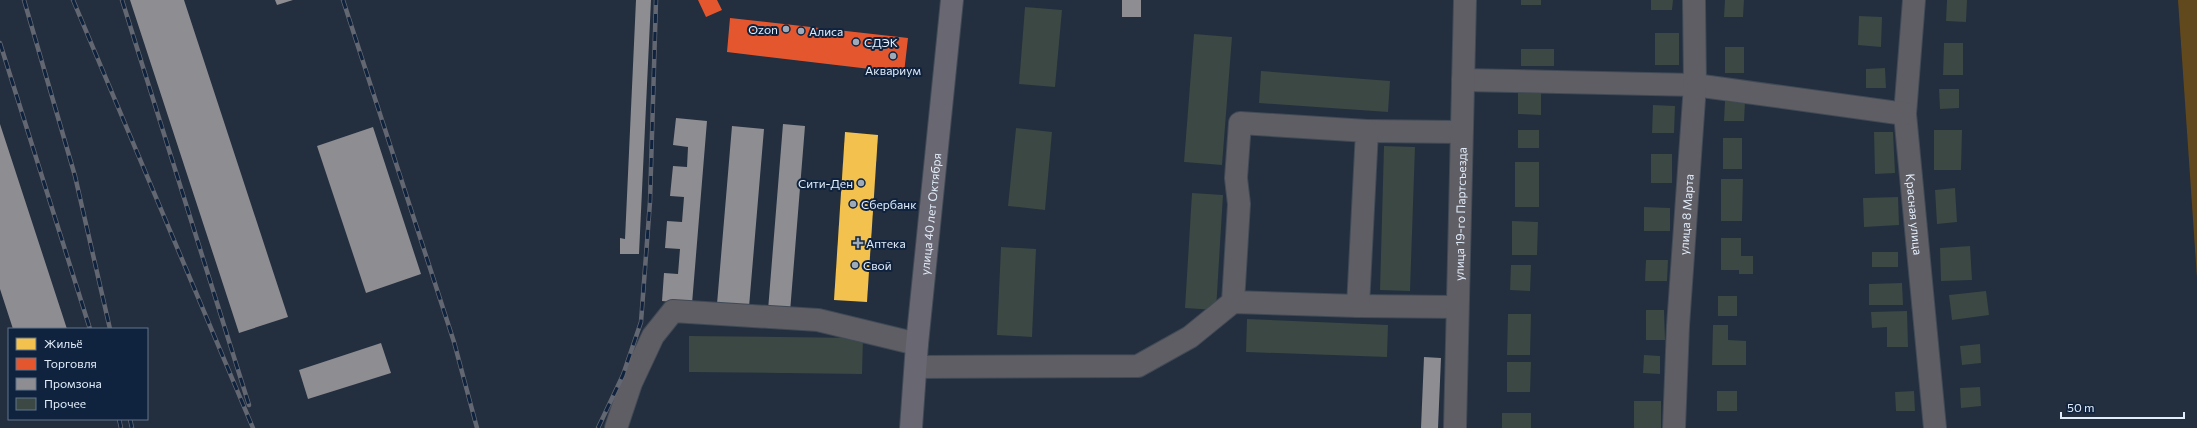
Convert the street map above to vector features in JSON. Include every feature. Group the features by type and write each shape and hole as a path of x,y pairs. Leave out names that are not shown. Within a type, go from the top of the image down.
{"main road":[{"name":"улица 40 лет Октября","path":"911,428 917,344 952,0"}],"street":[{"name":"улица 19-го Партсъезда","path":"1455,428 1460,132 1465,0"},
{"name":"улица 8 Марта","path":"1674,428 1678,326 1695,84 1694,0"},
{"name":"Красная улица","path":"1914,0 1906,114 1935,428"},
{"path":"1463,80 1695,84 1906,114"},
{"path":"1233,302 1239,204 1236,178 1240,123 1367,131 1460,132"},
{"path":"1358,306 1367,131"},
{"path":"916,367 1138,366 1190,337 1233,302 1358,306 1457,307"},
{"path":"616,428 631,383 653,336 673,311 818,320 917,344"}],"shaded area":[{"path":"2178,0 2197,0 2197,278"}],"building: Жильё":[{"path":"845,132 878,135 867,302 834,300"}],"building: Торговля":[{"path":"698,0 717,0 722,10 706,17"},
{"path":"730,18 908,38 904,73 727,52"}],"building: Промзона":[{"path":"130,0 184,0 288,317 239,333"},
{"path":"275,0 293,0 277,5"},
{"path":"636,0 651,0 639,254 620,254 620,238 625,239"},
{"path":"1122,0 1141,0 1141,17 1122,17"},
{"path":"676,118 707,121 692,304 662,301 664,273 678,274 680,249 665,248 667,221 682,222 684,197 670,196 673,166 687,167 688,147 673,145"},
{"path":"0,124 67,328 13,328 0,289"},
{"path":"783,124 805,126 790,312 768,310"},
{"path":"732,126 764,129 749,307 717,304"},
{"path":"373,127 421,274 366,293 317,146"},
{"path":"381,343 391,373 308,399 299,370"},
{"path":"1424,357 1441,358 1438,428 1421,428"}],"building: Прочее":[{"path":"1521,0 1541,0 1541,5 1521,5"},
{"path":"1651,0 1673,0 1672,10 1651,10"},
{"path":"1725,0 1744,0 1743,17 1724,17"},
{"path":"1947,0 1967,0 1966,22 1946,21"},
{"path":"1025,7 1062,10 1055,87 1019,84"},
{"path":"1859,16 1882,17 1881,47 1858,45"},
{"path":"1655,33 1679,33 1679,65 1655,65"},
{"path":"1194,34 1232,37 1222,165 1184,162"},
{"path":"1944,43 1963,43 1963,75 1943,75"},
{"path":"1725,47 1744,47 1744,73 1725,73"},
{"path":"1521,49 1554,49 1554,66 1521,66"},
{"path":"1885,68 1886,88 1866,88 1866,69"},
{"path":"1261,71 1390,81 1388,112 1259,103"},
{"path":"1939,89 1959,89 1959,108 1940,109"},
{"path":"1518,91 1541,91 1541,115 1518,114"},
{"path":"1725,101 1745,102 1744,121 1724,121"},
{"path":"1653,105 1675,106 1674,133 1652,133"},
{"path":"1016,128 1052,132 1045,210 1008,206"},
{"path":"1518,130 1539,130 1539,148 1518,148"},
{"path":"1934,130 1962,130 1961,170 1934,170"},
{"path":"1874,132 1893,132 1895,173 1875,174"},
{"path":"1723,138 1742,138 1742,169 1723,169"},
{"path":"1384,146 1415,147 1410,291 1380,290"},
{"path":"1651,154 1672,154 1672,183 1651,183"},
{"path":"1515,162 1539,162 1539,207 1515,207"},
{"path":"1721,179 1743,179 1742,221 1721,221"},
{"path":"1955,188 1957,222 1937,224 1935,190"},
{"path":"1192,193 1223,195 1216,310 1185,308"},
{"path":"1898,197 1899,225 1864,227 1863,198"},
{"path":"1644,207 1670,208 1670,231 1644,231"},
{"path":"1512,221 1538,222 1537,255 1512,255"},
{"path":"1721,238 1741,238 1741,256 1753,256 1753,274 1739,274 1739,270 1721,270"},
{"path":"1970,246 1972,280 1941,281 1940,248"},
{"path":"1001,247 1036,249 1032,337 997,335"},
{"path":"1872,252 1898,252 1898,267 1872,267"},
{"path":"1646,260 1668,260 1667,281 1645,281"},
{"path":"1511,265 1531,265 1530,291 1510,290"},
{"path":"1902,283 1903,305 1869,305 1869,284"},
{"path":"1986,291 1989,315 1952,320 1949,295"},
{"path":"1718,296 1737,296 1737,316 1718,316"},
{"path":"1646,310 1664,310 1665,340 1646,340"},
{"path":"1907,311 1908,347 1887,347 1887,327 1872,328 1871,312"},
{"path":"1508,314 1531,314 1530,355 1507,355"},
{"path":"1247,319 1388,325 1387,357 1246,352"},
{"path":"1713,325 1728,325 1728,340 1746,341 1746,365 1712,365"},
{"path":"689,336 863,338 862,374 689,372"},
{"path":"1980,344 1981,363 1962,365 1960,346"},
{"path":"1644,355 1660,356 1660,374 1643,373"},
{"path":"1507,362 1531,362 1530,392 1507,392"},
{"path":"1980,387 1981,406 1961,408 1960,388"},
{"path":"1717,391 1737,391 1737,411 1717,411"},
{"path":"1914,391 1915,411 1896,411 1895,392"},
{"path":"1634,401 1661,401 1661,428 1634,428"},
{"path":"1502,413 1531,413 1531,428 1502,428"}],"railway":[{"path":"24,0 75,176 110,328"},
{"path":"73,0 253,428"},
{"path":"122,0 249,405"},
{"path":"343,0 454,342 477,428"},
{"path":"598,428 623,375 641,322 650,202 656,0"},
{"path":"0,43 90,328"},
{"path":"119,420 121,428"},
{"path":"130,420 132,428"}],"place":[{"name":"Ozon","path":"786,29"},
{"name":"Алиса","path":"801,31"},
{"name":"СДЭК","path":"856,42"},
{"name":"Аквариум","path":"893,56"},
{"name":"Сити-Ден","path":"861,183"},
{"name":"Сбербанк","path":"853,204"},
{"name":"Аптека","path":"858,243"},
{"name":"Свой","path":"855,265"}]}
